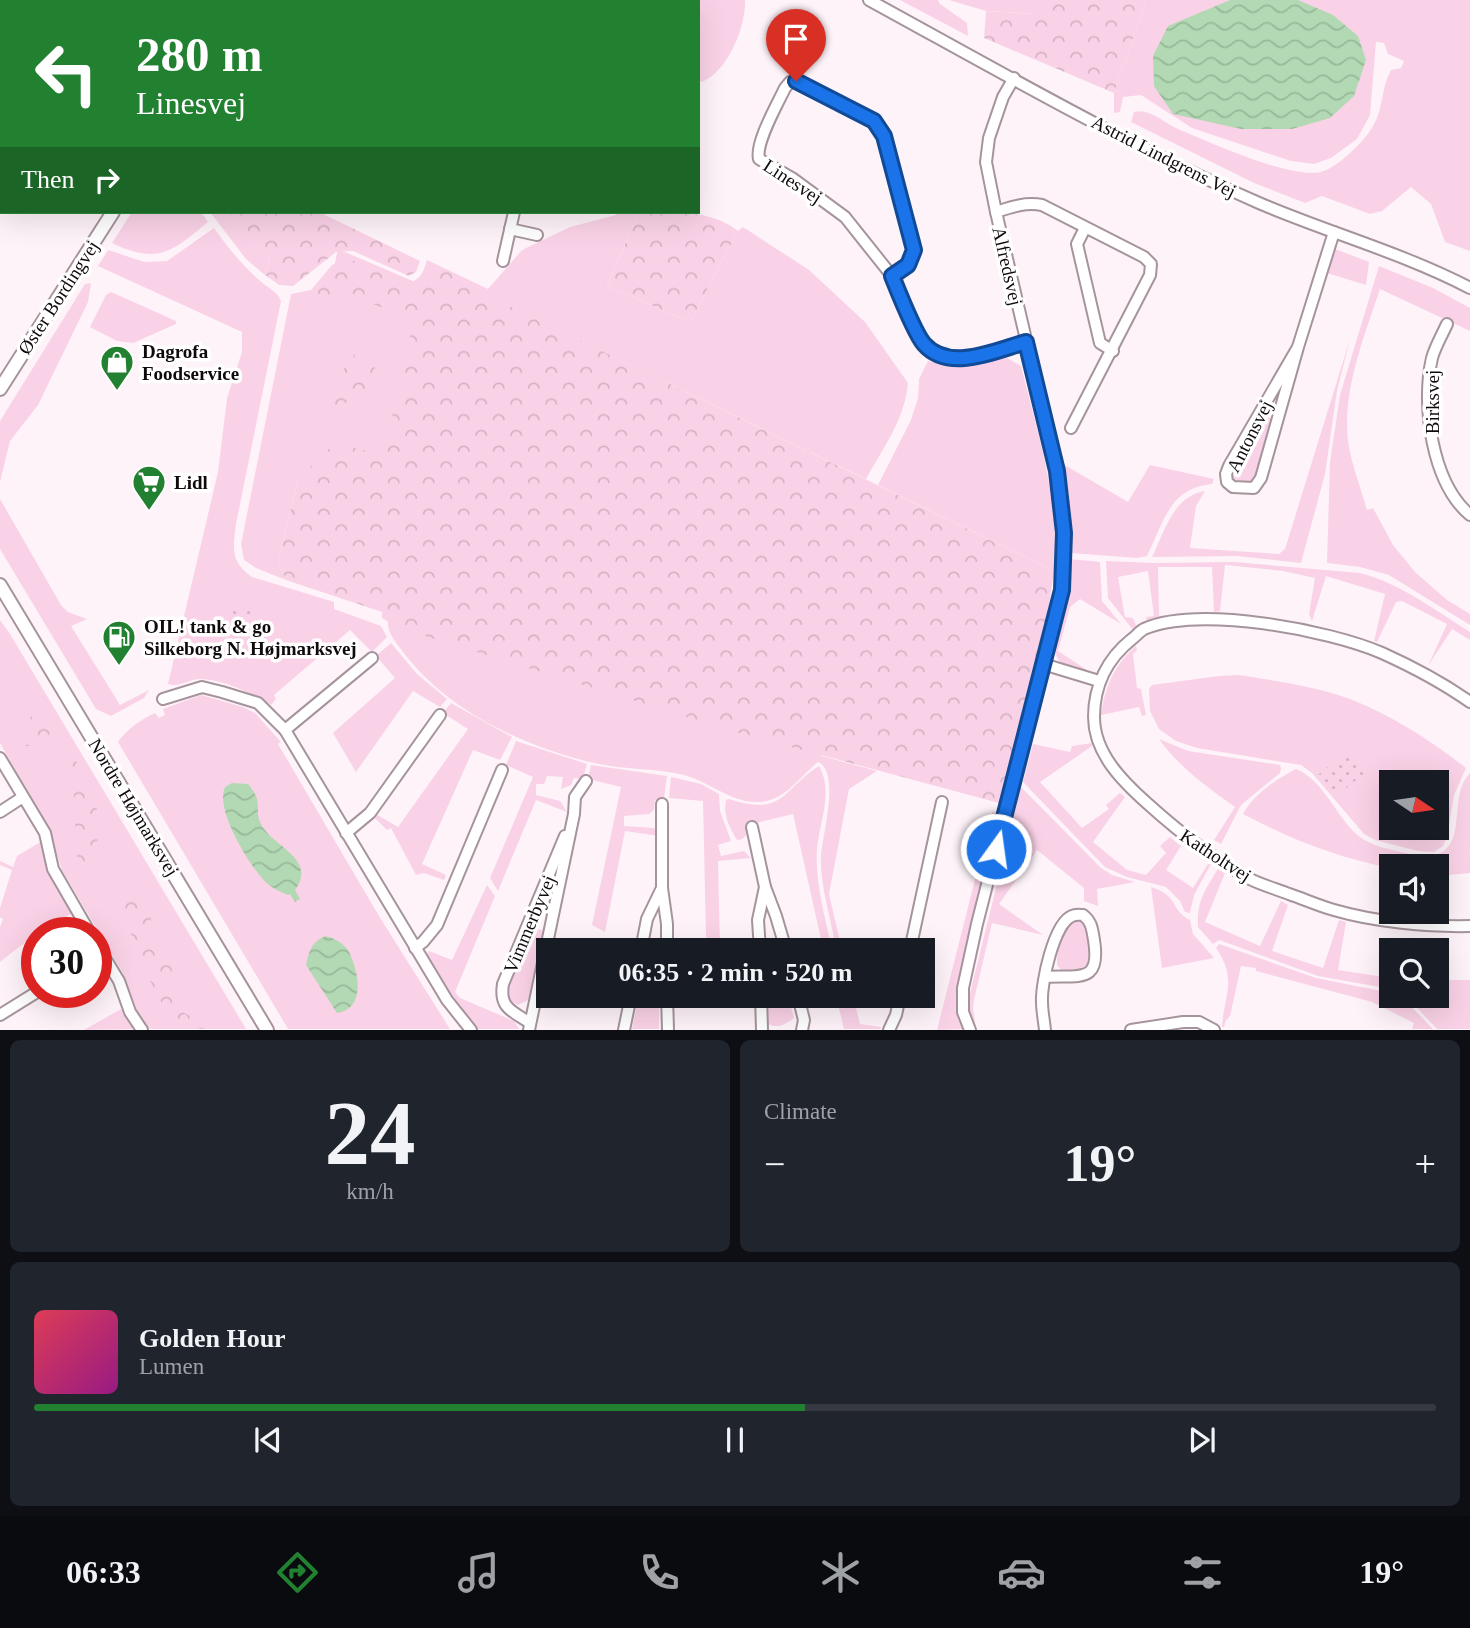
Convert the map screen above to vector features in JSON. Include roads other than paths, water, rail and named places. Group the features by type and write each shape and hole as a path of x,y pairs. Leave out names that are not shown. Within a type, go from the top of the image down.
{"street":[{"name":"Astrid Lindgrens Vej","path":"869,0 1205,177 1260,203 1437,271 1470,288"},
{"name":"Alfredsvej","path":"970,1030 963,1012 963,988 1062,590 1064,533 1057,471 986,162 989,138 1003,97 1014,78"},
{"name":"Linesvej","path":"892,276 908,265 914,250 880,128 874,121 796,81 790,82 762,140 757,155 759,159 792,178 845,216 892,276 922,343 938,354 961,359 1026,342"},
{"path":"996,212 1018,205 1042,205 1144,257 1151,264 1150,275 1113,351 1071,428"},
{"name":"Øster Bordingvej","path":"1,386 112,214"},
{"path":"503,261 514,214"},
{"path":"1085,228 1077,243 1100,343 1113,351"},
{"path":"510,229 537,236"},
{"name":"Antonsvej","path":"1298,347 1229,466 1227,482 1233,487 1247,489 1258,485 1334,232"},
{"name":"Birksvej","path":"1447,324 1432,358 1428,405 1431,438 1445,480 1470,515"},
{"name":"Nordre Højmarksvej","path":"0,585 267,1030"},
{"name":"Katholtvej","path":"1470,702 1447,686 1381,653 1334,637 1284,625 1225,620 1176,621 1143,629 1117,654 1099,681 1094,717 1108,762 1123,782 1192,842 1252,880 1335,910 1429,926 1470,926"},
{"path":"285,730 372,658"},
{"path":"1043,664 1099,681"},
{"path":"163,699 202,687 222,692 258,703 285,730 447,1000 471,1030"},
{"path":"346,833 370,813 440,715"},
{"path":"0,758 45,833 53,869 81,917"},
{"path":"415,948 437,925 502,770"},
{"name":"Vimmerbyvej","path":"574,814 503,984 501,998 504,1004 529,1026 574,814 575,797 586,780"},
{"path":"0,811 23,797"},
{"path":"913,938 942,802"},
{"path":"662,803 662,888 667,938"},
{"path":"752,827 765,887 782,938"},
{"path":"759,938 758,920 765,887"},
{"path":"643,938 647,919 662,888"},
{"path":"1045,977 1084,975 1094,969 1097,960 1091,922 1083,915 1072,916 1061,926 1052,949 1045,977 1041,1000 1045,1030"},
{"path":"112,970 119,981 130,1012 142,1030"},
{"path":"0,1015 21,1002"},
{"path":"624,1030 629,1008"},
{"path":"667,1008 668,1030"},
{"path":"761,1008 762,1030"},
{"path":"801,1008 804,1020 802,1030"},
{"path":"889,1030 897,1008"},
{"path":"1130,1030 1183,1022 1199,1022 1214,1030"}],"water":[{"path":"1230,0 1298,0 1333,15 1358,36 1366,60 1354,96 1330,118 1292,129 1241,129 1173,114 1154,86 1153,56 1168,26"},
{"path":"232,783 248,784 256,796 261,824 297,861 301,869 301,879 295,890 300,899 295,902 290,894 277,890 264,880 240,846 224,808 225,787"},
{"path":"326,936 347,949 353,960 357,979 358,988 353,1005 337,1013 306,965 312,947"}],"place":[{"name":"Dagrofa Foodservice","path":"117,392"},
{"name":"Lidl","path":"149,512"},
{"name":"OIL! tank & go Silkeborg N. Højmarksvej","path":"119,667"}]}
